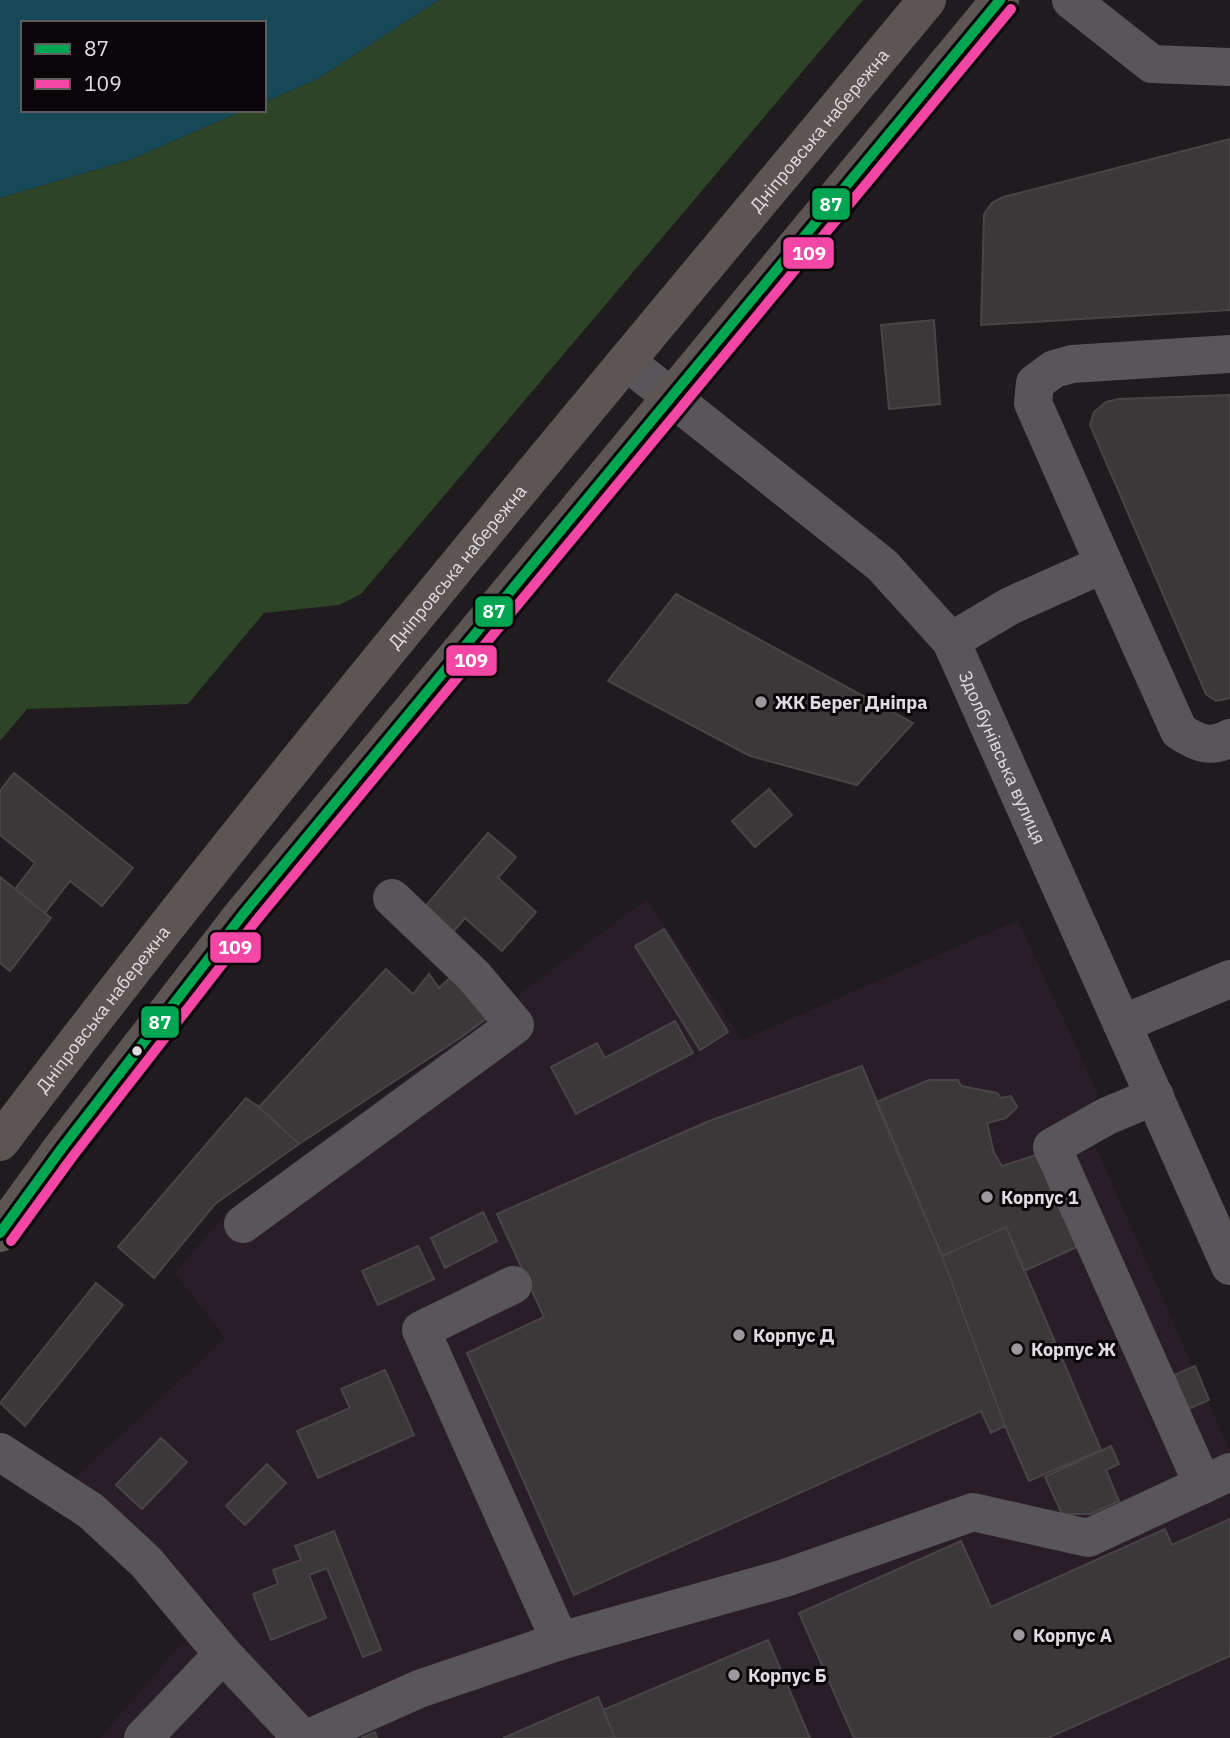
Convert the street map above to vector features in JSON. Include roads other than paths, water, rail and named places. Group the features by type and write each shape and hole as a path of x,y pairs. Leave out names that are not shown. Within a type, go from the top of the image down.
{"main road":[{"name":"Дніпровська набережна","path":"0,1142 252,816 927,0"},
{"path":"0,1233 70,1137 237,921 1000,0"}],"street":[{"path":"1071,0 1152,64 1230,67"},
{"path":"1230,354 1072,364 1054,369 1035,383 1033,403 1179,731 1194,741 1208,745 1230,738"},
{"name":"Здолбунівська вулиця","path":"627,362 882,565 951,641 1230,1266"},
{"path":"951,641 1010,606 1104,564"},
{"path":"243,1224 516,1025 474,976 392,898"},
{"path":"1122,1024 1230,979"},
{"path":"309,1738 419,1689 560,1641 785,1578 973,1512 1088,1538 1216,1478 1052,1147 1107,1116 1155,1096"},
{"path":"513,1285 421,1330 560,1641"},
{"path":"0,1452 91,1511 146,1562 223,1654 302,1738"},
{"path":"143,1738 223,1654"}],"water":[{"path":"0,0 439,0 316,80 266,101 266,21 21,21 21,112 240,112 132,159 0,198"}],"place":[{"name":"ЖК Берег Дніпра","path":"761,702"},
{"name":"Корпус 1","path":"987,1197"},
{"name":"Корпус Д","path":"739,1335"},
{"name":"Корпус Ж","path":"1017,1349"},
{"name":"Корпус А","path":"1019,1635"},
{"name":"Корпус Б","path":"734,1675"}]}
